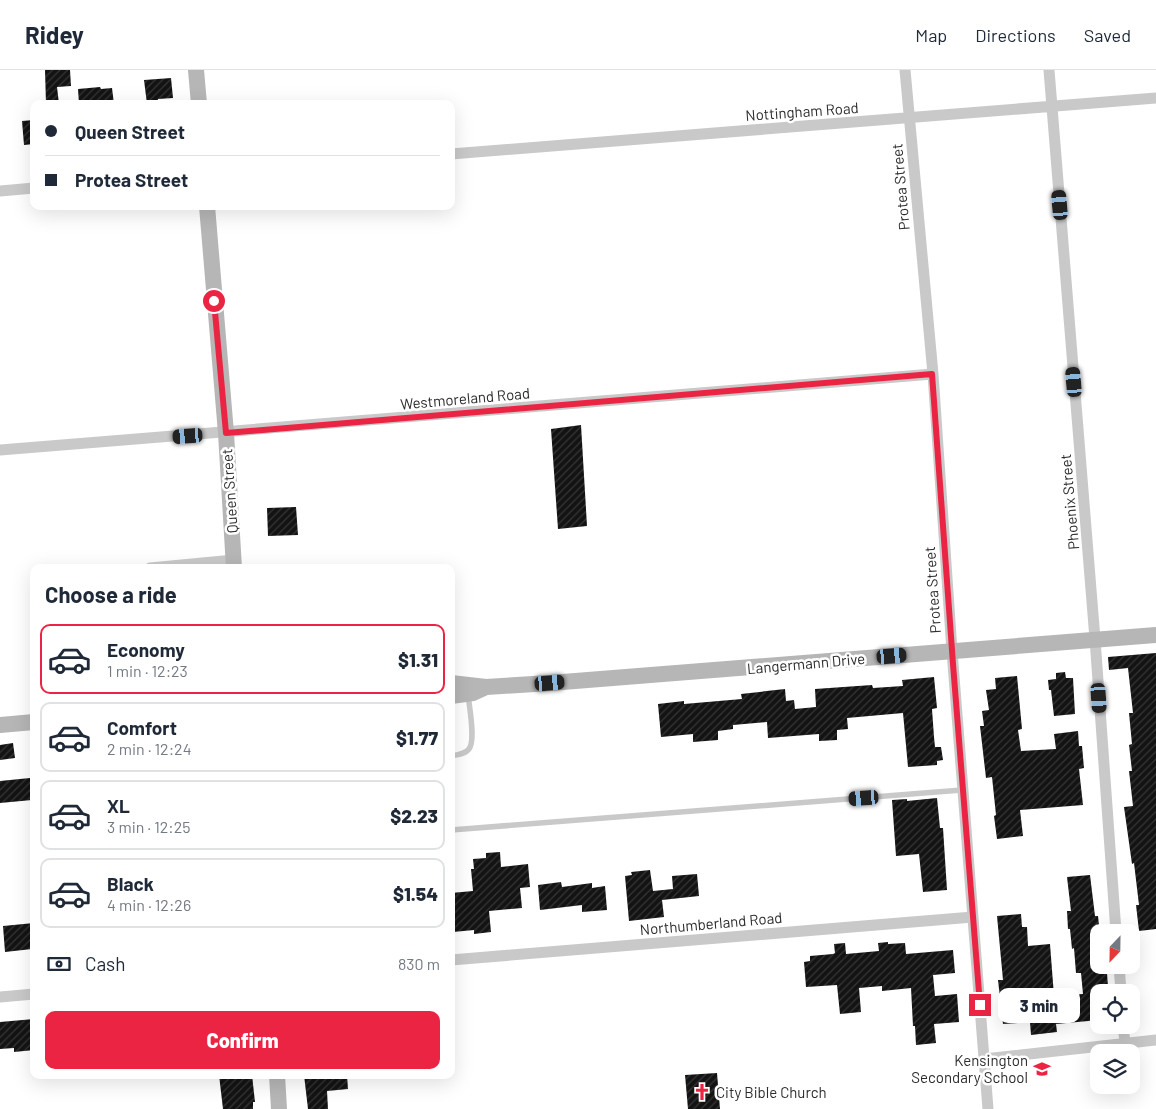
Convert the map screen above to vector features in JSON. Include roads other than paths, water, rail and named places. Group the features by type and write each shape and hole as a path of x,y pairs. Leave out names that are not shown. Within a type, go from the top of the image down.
{"main road":[{"path":"196,70 198,100"},
{"name":"Queen Street","path":"206,210 226,433 234,564"},
{"name":"Langermann Drive","path":"455,694 486,687 1156,635"},
{"path":"0,725 30,722"},
{"path":"277,1079 279,1109"}],"street":[{"name":"Protea Street","path":"904,70 932,374 962,790 988,1109"},
{"name":"Phoenix Street","path":"1049,70 1095,639 1115,924"},
{"name":"Nottingham Road","path":"455,154 1156,98"},
{"path":"0,191 30,188"},
{"name":"Westmoreland Road","path":"0,450 932,374"},
{"name":"Northumberland Road","path":"455,960 973,917"},
{"path":"0,997 30,994"},
{"path":"1124,1034 1125,1043"},
{"path":"984,1058 1156,1040"}],"lane":[{"path":"455,694 472,735 471,746 465,753 455,755"},
{"path":"455,830 962,790"}],"place":[{"name":"Kensington Secondary School","path":"1042,1069"},
{"name":"City Bible Church","path":"702,1092"}]}
